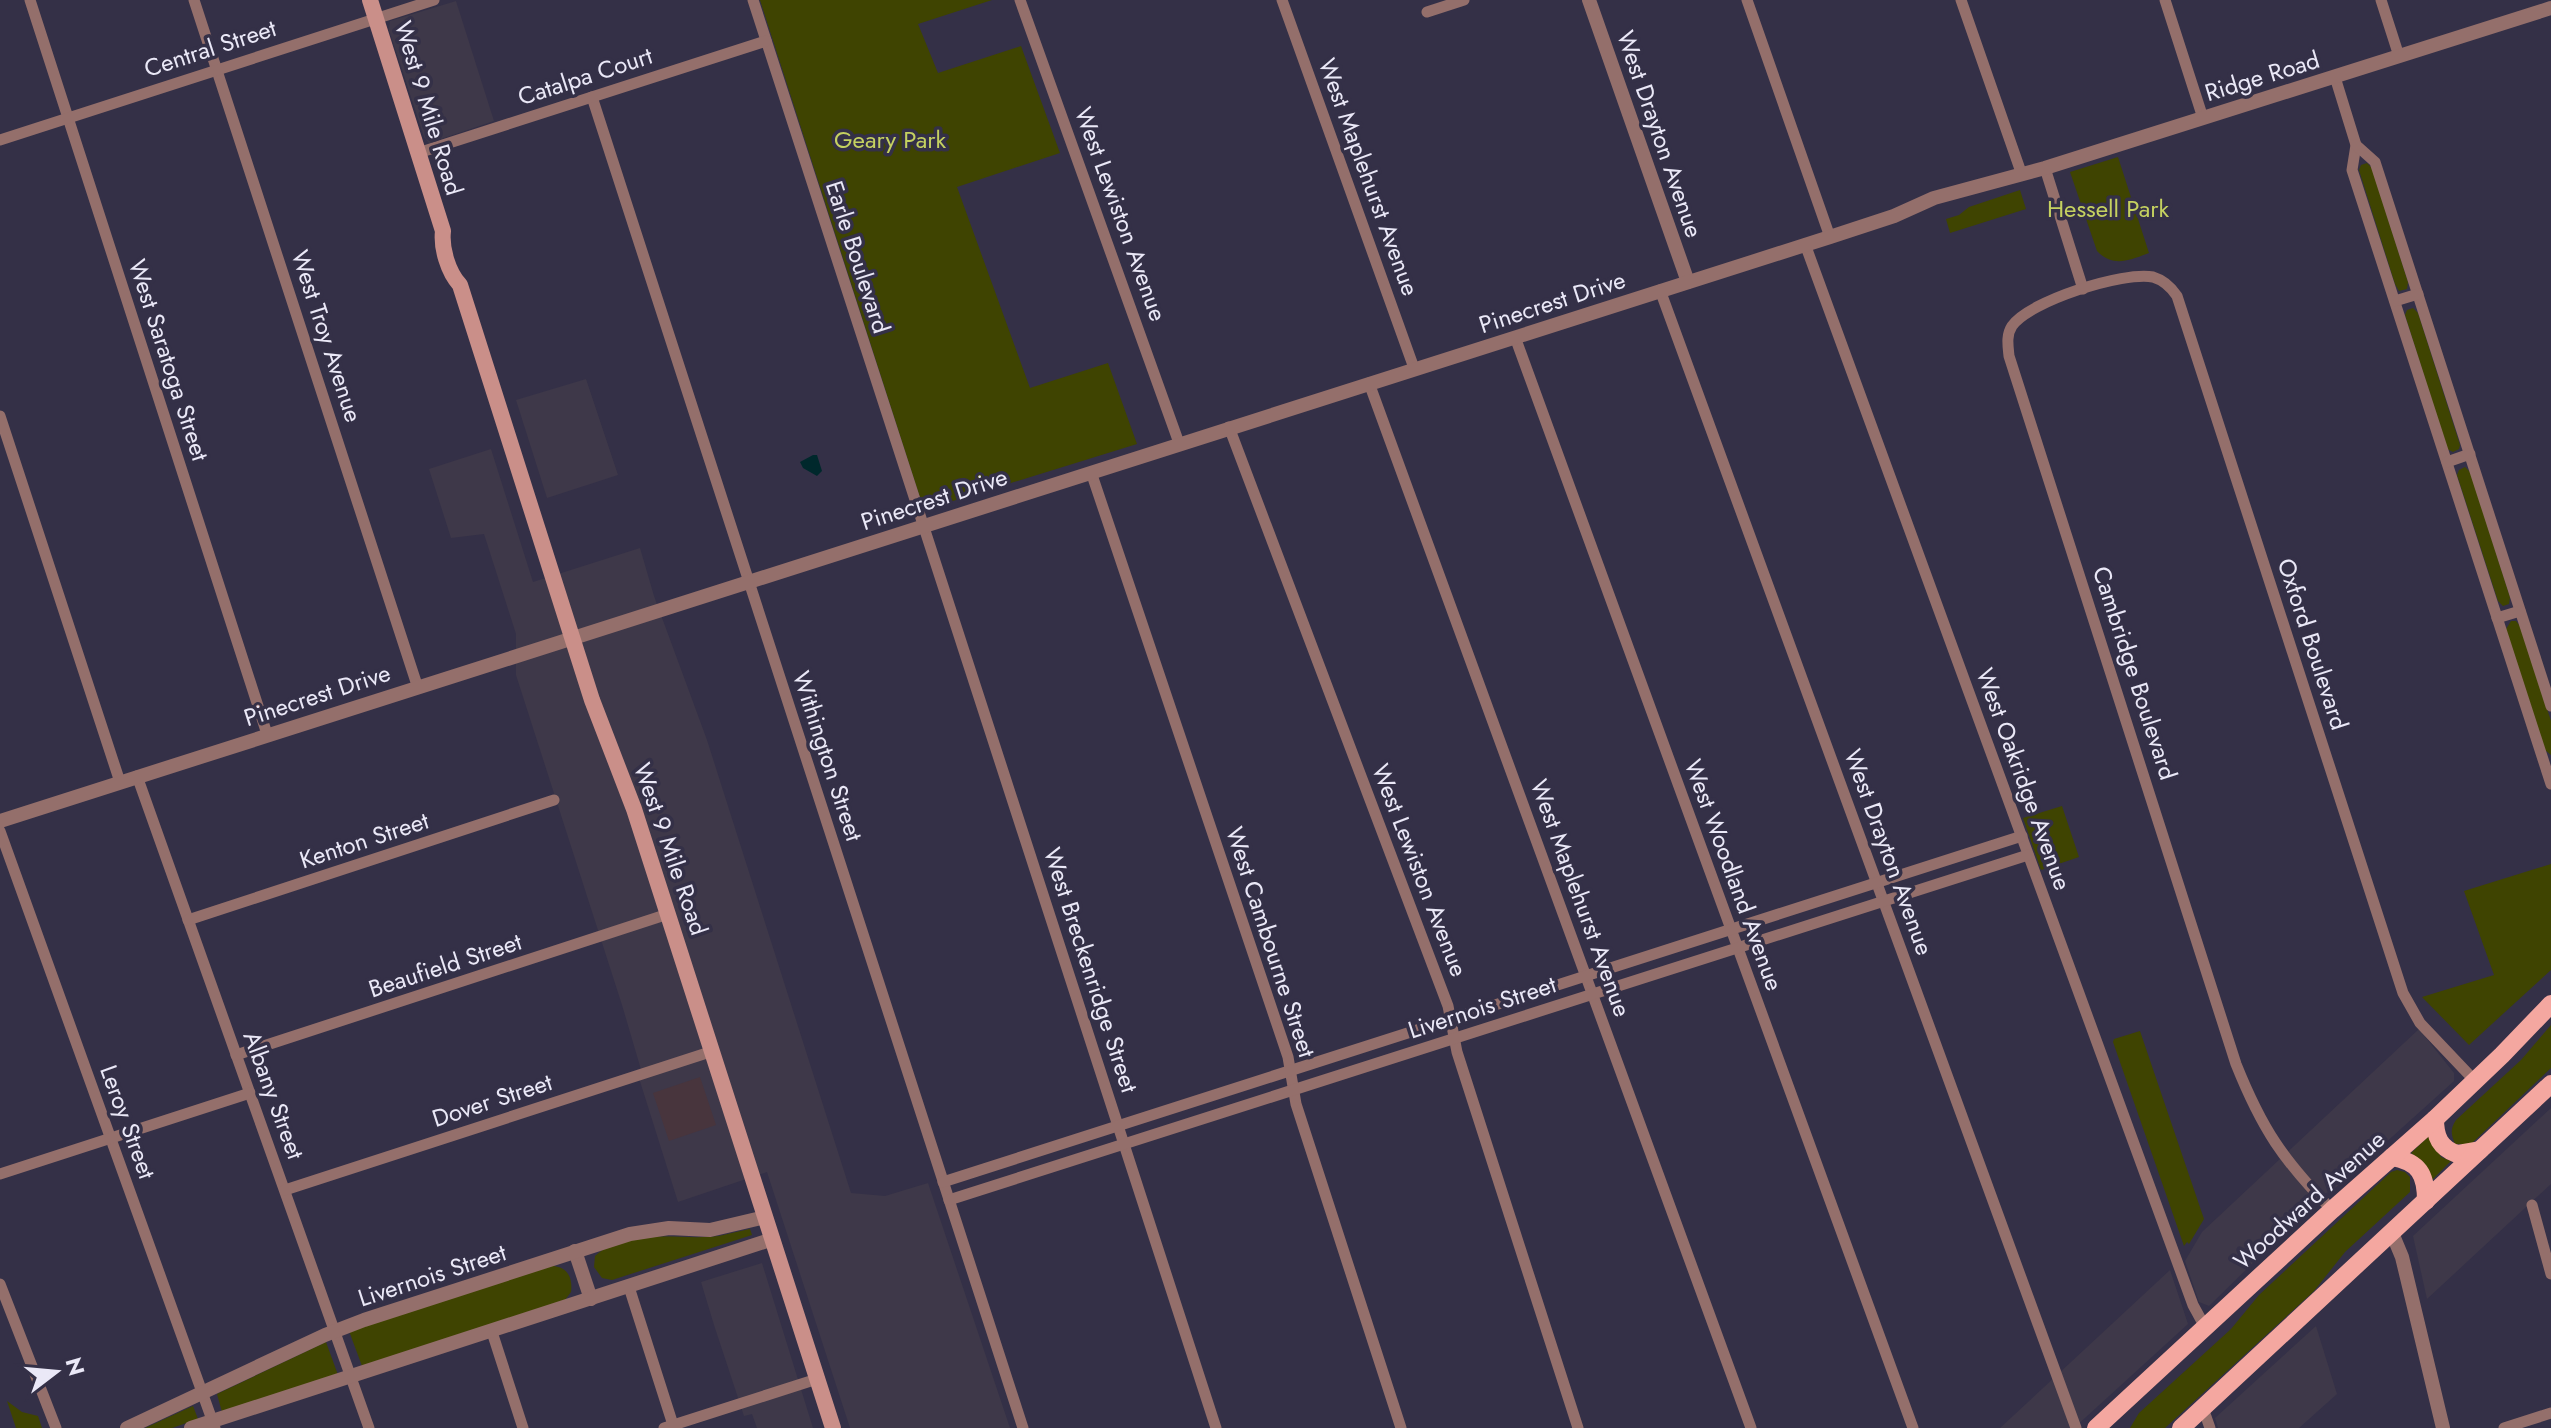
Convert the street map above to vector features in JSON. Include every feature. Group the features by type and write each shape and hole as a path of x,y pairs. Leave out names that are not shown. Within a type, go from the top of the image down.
{"main road":[{"name":"West 9 Mile Road","path":"370,0 443,231 441,241 453,278 460,285 598,717 634,809 833,1428"},
{"name":"Woodward Avenue","path":"2096,1428 2111,1422 2205,1327 2435,1119 2551,1004"},
{"path":"2181,1428 2551,1084"},
{"path":"2435,1119 2435,1133 2451,1152 2457,1154 2482,1149"},
{"path":"2392,1157 2417,1166 2426,1183 2426,1201"}],"street":[{"name":"West Saratoga Street","path":"30,0 267,734"},
{"name":"West Troy Avenue","path":"194,0 417,685"},
{"name":"Central Street","path":"0,140 434,0"},
{"name":"Earle Boulevard","path":"753,0 923,526"},
{"name":"West Lewiston Avenue","path":"1020,0 1179,443"},
{"name":"West Maplehurst Avenue","path":"1282,0 1414,368"},
{"path":"1427,12 1464,0"},
{"name":"West Drayton Avenue","path":"1589,0 1688,282"},
{"path":"1747,0 1830,237"},
{"path":"1961,0 2022,175"},
{"path":"2165,0 2203,118"},
{"path":"2381,0 2399,56"},
{"name":"Ridge Road","path":"1888,218 1934,198 2045,168 2551,8"},
{"name":"Catalpa Court","path":"418,153 766,41"},
{"path":"2335,77 2356,145 2352,170 2548,766 2551,784"},
{"name":"Withington Street","path":"592,97 1023,1428"},
{"path":"2356,145 2375,162 2551,706"},
{"path":"2045,168 2083,289"},
{"name":"Pinecrest Drive","path":"0,821 417,685 573,638 1888,218"},
{"name":"West Oakridge Avenue","path":"1805,244 2193,1305 2205,1327"},
{"name":"Oxford Boulevard","path":"2083,289 2147,277 2161,281 2177,296 2403,993 2420,1023 2475,1081"},
{"name":"Cambridge Boulevard","path":"2083,289 2032,307 2012,326 2007,341 2009,356 2236,1064 2252,1105 2272,1141 2332,1210"},
{"name":"West Drayton Avenue","path":"1660,290 2076,1428"},
{"path":"2395,301 2418,294"},
{"name":"West Woodland Avenue","path":"1515,337 1913,1428"},
{"name":"West Maplehurst Avenue","path":"1369,383 1751,1428"},
{"path":"0,416 120,782"},
{"name":"West Lewiston Avenue","path":"1229,427 1446,1001 1455,1039 1578,1428"},
{"path":"2447,462 2470,454"},
{"name":"West Cambourne Street","path":"1091,472 1288,1057 1294,1090 1401,1428"},
{"name":"West Breckenridge Street","path":"923,526 1216,1428"},
{"path":"2497,618 2520,611"},
{"name":"Albany Street","path":"137,776 369,1428"},
{"name":"Kenton Street","path":"188,920 554,800"},
{"name":"Leroy Street","path":"0,831 214,1425"},
{"name":"Livernois Street","path":"943,1182 2022,836"},
{"name":"Livernois Street","path":"949,1200 2028,855"},
{"name":"Beaufield Street","path":"236,1055 668,914"},
{"name":"Dover Street","path":"285,1190 713,1051"},
{"path":"0,1174 250,1093"},
{"path":"2532,1205 2551,1274"},
{"name":"Livernois Street","path":"127,1428 335,1331 575,1251 652,1229 710,1230 765,1217"},
{"path":"2392,1233 2402,1257 2443,1428"},
{"path":"191,1428 214,1425 773,1239"},
{"path":"575,1251 591,1299"},
{"path":"0,1284 56,1428"},
{"path":"629,1287 670,1427 817,1379"},
{"path":"492,1332 523,1428"},
{"path":"2203,1408 2210,1428"},
{"path":"2504,1428 2551,1413"}],"shaded area":[{"path":"456,1 494,121 429,143 424,137 389,30 390,21"},
{"path":"586,379 618,475 547,498 516,400"},
{"path":"491,449 533,582 640,548 654,596 707,740 851,1193 885,1196 928,1183 1010,1428 850,1428 767,1172 678,1202 638,1075 642,1073 622,1005 516,675 516,634 484,534 451,538 429,469"},
{"path":"817,455 822,471 817,476 803,468 800,462"},
{"path":"2419,1029 2454,1073 2454,1081 2332,1191 2313,1204 2209,1306 2199,1302 2185,1261 2202,1232"},
{"path":"700,1077 716,1125 669,1141 653,1093"},
{"path":"2551,1108 2551,1184 2427,1299 2413,1236"},
{"path":"762,1263 813,1428 757,1428 752,1414 744,1416 714,1325 701,1282"},
{"path":"2170,1270 2188,1324 2074,1428 2000,1428"},
{"path":"2316,1326 2337,1394 2299,1428 2218,1428 2215,1418"}],"green space":[{"name":"Geary Park","path":"760,0 992,0 918,24 938,73 1021,46 1060,153 957,187 1030,388 1108,363 1137,444 924,510"},
{"name":"Hessell Park","path":"2118,157 2149,253 2122,261 2109,259 2097,251 2070,172"},
{"path":"2367,163 2372,168 2408,282 2407,289 2399,291 2395,284 2359,170 2361,165"},
{"path":"2020,190 2026,209 1950,233 1946,219 1959,215 1969,207"},
{"path":"2413,308 2418,313 2460,445 2453,452 2447,449 2405,315 2407,310"},
{"path":"2465,467 2471,473 2510,597 2509,604 2503,606 2498,601 2457,475"},
{"path":"2511,621 2516,621 2520,626 2551,721 2551,755 2545,750 2506,629"},
{"path":"2062,806 2079,857 2041,870 2023,818"},
{"path":"2551,864 2551,970 2469,1045 2422,997 2494,975 2464,891"},
{"path":"2551,1025 2551,1068 2471,1144 2455,1144 2452,1132 2456,1120 2521,1060"},
{"path":"2140,1031 2204,1219 2189,1244 2187,1242 2184,1246 2113,1042 2114,1039"},
{"path":"2430,1135 2441,1157 2451,1161 2431,1181 2423,1162 2411,1153"},
{"path":"2397,1170 2410,1177 2410,1192 2345,1252 2314,1291 2165,1428 2130,1428 2139,1413 2231,1329 2259,1295 2391,1172"},
{"path":"750,1229 752,1235 612,1280 602,1278 594,1267 595,1256 623,1241 719,1236"},
{"path":"549,1266 560,1267 569,1276 571,1292 565,1300 362,1366 349,1331"},
{"path":"326,1342 338,1375 222,1412 217,1394"},
{"path":"7,1401 22,1412 38,1416 42,1428 16,1428"},
{"path":"193,1406 198,1419 172,1428 145,1428"}]}
